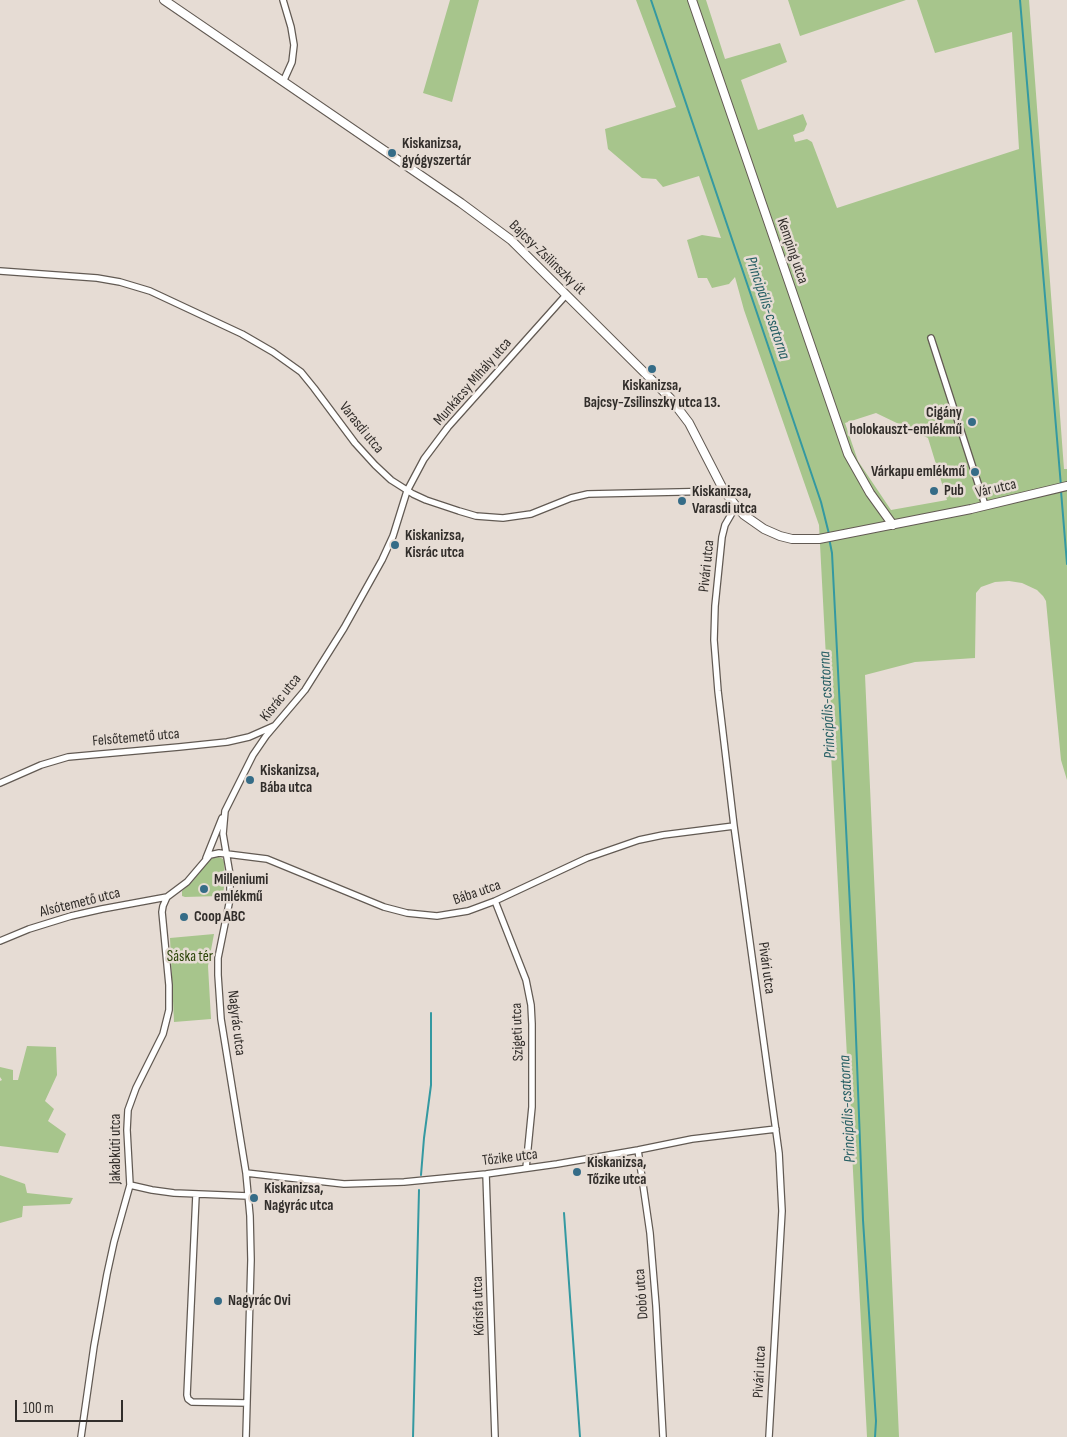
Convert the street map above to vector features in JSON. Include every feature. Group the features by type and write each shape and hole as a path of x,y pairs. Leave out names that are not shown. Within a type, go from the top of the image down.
{"street":[{"name":"Bajcsy-Zsilinszky út","path":"164,0 461,203 512,240 670,398 688,423 724,491 736,506 754,522 772,533 792,539 819,539 843,534"},
{"path":"283,0 294,45 292,62 283,82"},
{"name":"Kemping utca","path":"692,0 842,438 851,460 892,525"},
{"name":"Varasdi utca","path":"0,271 89,277 120,282 150,291 242,334 273,352 301,372 360,448 391,480 407,491 426,500 459,512 476,516 503,518 531,514 571,498 588,494 724,491"},
{"name":"Munkácsy Mihály utca","path":"407,491 419,467 448,427 566,295"},
{"path":"931,338 985,505"},
{"name":"Vár utca","path":"843,534 1067,486"},
{"name":"Kisrác utca","path":"227,854 223,834 225,811 253,755 305,690 344,628 382,560 393,536 407,491"},
{"name":"Pivári utca","path":"736,506 725,525 722,537 714,625 715,658 734,826 779,1153 782,1211 769,1437"},
{"name":"Felsőtemető utca","path":"0,783 41,765 68,757 226,742 249,736 276,725"},
{"path":"205,860 225,811"},
{"name":"Bába utca","path":"227,854 273,861 384,907 407,914 447,916 495,901 587,858 639,840 734,826"},
{"path":"167,897 187,882 205,860 215,853 227,854"},
{"name":"Nagyrác utca","path":"227,854 230,899 218,958 218,975 221,1019 246,1173 250,1216 251,1250 246,1437"},
{"name":"Alsótemető utca","path":"0,941 29,929 71,916 167,897"},
{"name":"Jakabkúti utca","path":"81,1437 107,1274 130,1185 127,1130 128,1110 136,1088 163,1034 169,1010 169,985 162,912 167,897"},
{"name":"Szigeti utca","path":"495,901 526,980 531,1010 532,1113 526,1168"},
{"name":"Tőzike utca","path":"246,1173 320,1182 368,1184 404,1182 486,1174 582,1161 692,1139 776,1129"},
{"name":"Dobó utca","path":"638,1150 650,1233 663,1437"},
{"name":"Kőrisfa utca","path":"486,1174 495,1437"},
{"path":"130,1185 152,1190 196,1195 248,1196"},
{"path":"196,1195 186,1395 192,1402 247,1403"}],"green space":[{"path":"450,0 479,0 452,102 423,93"},
{"path":"636,0 706,0 725,59 780,43 787,62 741,80 758,130 803,114 807,124 804,131 793,135 795,142 807,139 812,142 837,208 1019,149 1012,32 935,53 917,0 1029,0 1064,469 1067,469 1067,780 1061,760 1046,601 1037,590 1022,583 1009,581 995,582 981,587 976,593 975,658 915,662 865,675 899,1437 867,1437 819,525 744,310 735,277 729,284 712,288 707,278 698,278 687,240 702,235 721,238 699,176 663,187 656,179 642,178 608,149 605,129 676,107","holes":["876,413 928,438 947,500 891,510 858,461 845,423"]},
{"path":"788,0 906,0 800,36"},
{"path":"219,857 224,862 225,879 223,895 182,896 182,891 192,882 211,858"},
{"name":"Sáska tér","path":"214,934 208,966 211,1019 174,1022 170,938"},
{"path":"27,1046 56,1047 57,1075 45,1101 54,1109 48,1121 66,1134 58,1153 0,1146 0,1081 2,1080 0,1077 0,1067 13,1070 13,1080 18,1080"},
{"path":"0,1175 25,1184 27,1193 73,1198 70,1204 23,1206 22,1217 0,1223"}],"waterway":[{"name":"Principális-csatorna","path":"651,0 821,502 829,534"},
{"path":"1020,0 1061,486"},
{"path":"1061,491 1067,564"},
{"name":"Principális-csatorna","path":"829,538 832,553 854,985 863,1220 876,1421 875,1437"},
{"path":"421,1175 431,1085 431,1013"},
{"path":"413,1437 419,1190"},
{"path":"564,1213 580,1437"}],"place":[{"name":"Kiskanizsa, gyógyszertár","path":"392,153"},
{"name":"Kiskanizsa, Bajcsy-Zsilinszky utca 13.","path":"652,369"},
{"name":"Cigány holokauszt-emlékmű","path":"972,422"},
{"name":"Várkapu emlékmű","path":"975,472"},
{"name":"Pub","path":"934,491"},
{"name":"Kiskanizsa, Varasdi utca","path":"682,501"},
{"name":"Kiskanizsa, Kisrác utca","path":"395,545"},
{"name":"Kiskanizsa, Bába utca","path":"250,780"},
{"name":"Milleniumi emlékmű","path":"204,889"},
{"name":"Coop ABC","path":"184,917"},
{"name":"Kiskanizsa, Tőzike utca","path":"577,1172"},
{"name":"Kiskanizsa, Nagyrác utca","path":"254,1198"},
{"name":"Nagyrác Ovi","path":"218,1301"}]}
